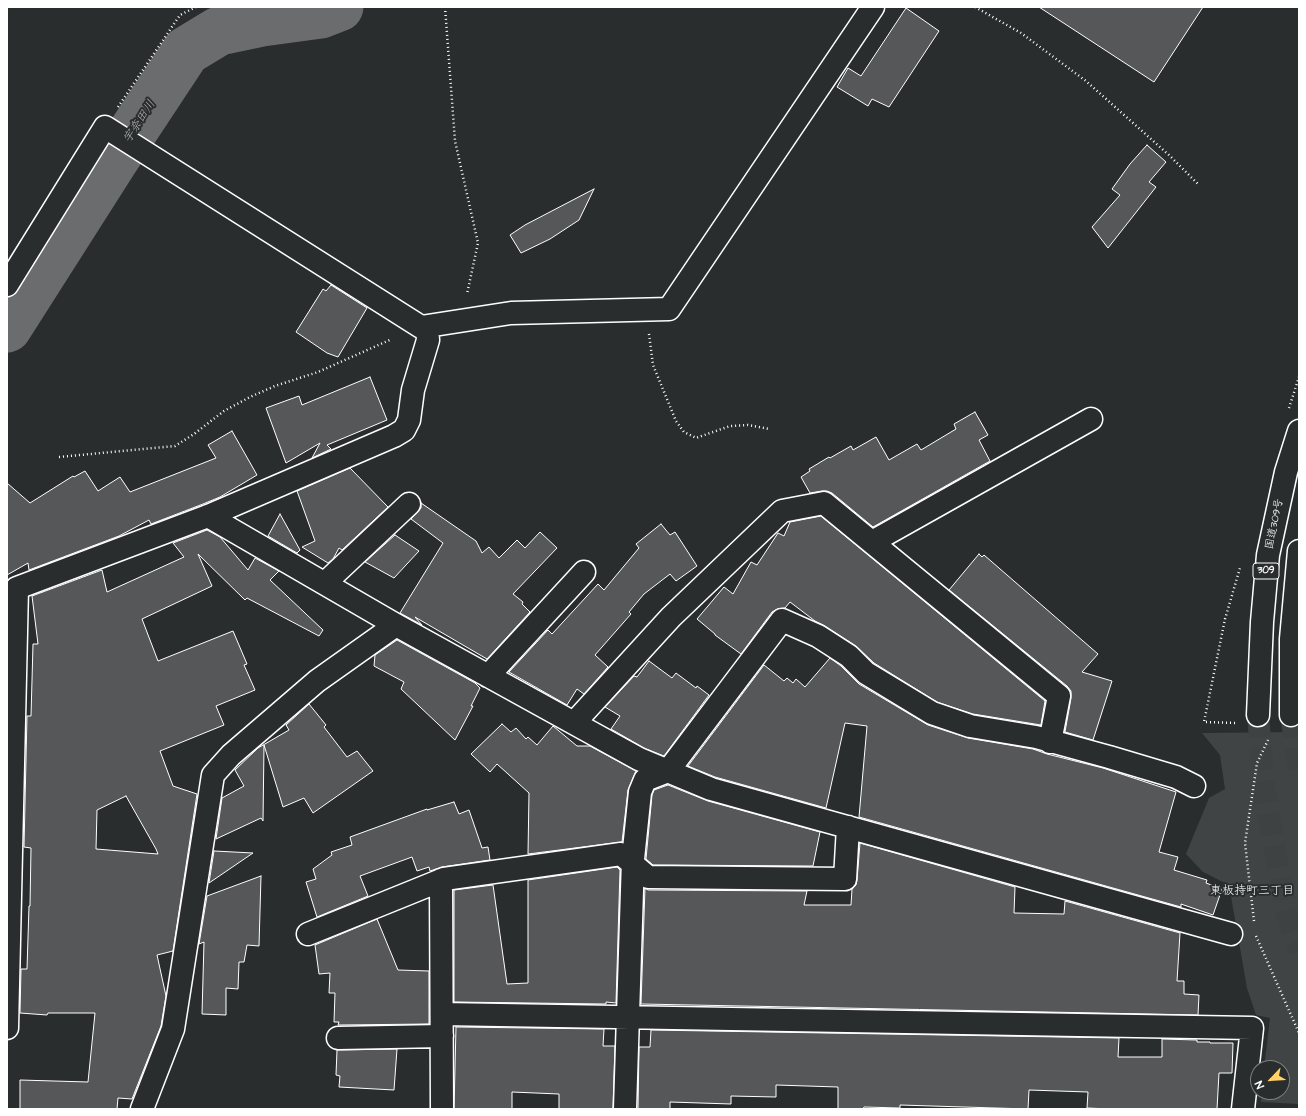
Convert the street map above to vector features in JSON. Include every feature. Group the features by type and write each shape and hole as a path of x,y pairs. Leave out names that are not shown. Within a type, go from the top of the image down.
{"main road":[{"path":"418,323 461,321 511,314 669,309 873,7"},
{"path":"7,285 109,130 418,323 428,340 413,390 409,420 404,430 394,436 208,516 17,588 11,679 7,1028"},
{"path":"872,542 1091,419"},
{"name":"国道309号","path":"1258,715 1262,622 1268,555 1286,472 1299,431"},
{"path":"574,723 671,617 782,512 824,503 1059,696 1050,742"},
{"path":"324,583 409,504"},
{"path":"208,516 396,625 639,759 711,789 1231,934"},
{"path":"1291,715 1291,640 1299,551"},
{"path":"488,676 584,572"},
{"path":"625,1109 633,864 640,792 645,780 668,771 782,620 818,636 849,656 866,673 932,713 970,726 1036,738 1139,766 1176,777 1194,786"},
{"path":"142,1109 173,1029 213,776 231,755 317,681 396,625"},
{"path":"308,934 441,880 621,854 648,877 845,879 848,827"},
{"path":"441,880 442,1109"},
{"path":"442,1014 1252,1028 1243,1109"},
{"path":"338,1038 442,1036"}],"path":[{"path":"109,130 180,15 196,7"},
{"path":"445,7 456,141 478,243 461,321"},
{"path":"975,7 1021,34 1086,81 1170,156 1198,184"},
{"path":"646,310 654,365 676,421 684,432 696,438 730,426 748,425 769,429"},
{"path":"59,457 175,446 194,434 224,411 250,397 275,386 318,372 398,337 418,323"},
{"path":"1255,928 1245,843 1257,763 1270,737"},
{"path":"1256,935 1299,1033"}],"shaded area":[{"path":"1299,732 1299,1104 1261,1102 1261,1100 1290,1100 1290,1060 1265,1060 1270,1018 1256,1015 1247,988 1229,885 1203,872 1186,854 1209,798 1225,789 1220,755 1202,733"}],"building":[{"path":"1039,7 1203,7 1154,82"},
{"path":"906,8 939,31 889,107 872,99 868,106 837,87 848,68 861,76"},
{"path":"1147,145 1166,162 1149,182 1156,187 1108,248 1092,227 1120,195 1112,189 1130,164"},
{"path":"594,189 579,220 550,239 521,253 510,235 525,225"},
{"path":"331,285 367,308 338,357 327,353 296,332 323,289 326,291"},
{"path":"370,377 387,420 327,445 331,449 312,458 320,443 286,463 266,408 299,396 302,405"},
{"path":"975,412 988,435 979,440 990,461 873,527 832,493 822,491 810,493 801,477 810,471 809,469 829,457 830,458 851,446 853,450 876,437 889,460 917,444 921,450 956,429 954,424"},
{"path":"232,431 257,475 220,497 203,504 151,524 149,520 119,536 29,570 28,563 7,575 7,483 30,503 73,476 74,477 85,471 98,491 120,477 130,492 216,458 208,445"},
{"path":"350,468 388,507 342,550 339,548 333,559 328,563 302,547 315,541 297,491"},
{"path":"421,503 476,541 482,553 489,547 499,558 517,540 525,548 540,532 557,548 513,594 523,602 522,604 530,612 487,659 415,617 422,625 400,613 443,543 411,519 421,508"},
{"path":"280,514 300,550 297,553 268,536"},
{"path":"821,516 1045,701 1041,725 973,714 937,702 874,663 856,646 815,621 790,602 785,608 777,609 772,612 741,654 715,635 697,619 724,587 733,594 751,562 757,565 778,533 784,536 790,522"},
{"path":"661,524 670,535 675,532 697,566 676,581 670,574 644,594 629,612 631,614 595,655 608,667 584,694 577,689 567,705 509,672 548,630 552,634 598,584 604,590 639,548 636,544"},
{"path":"207,530 220,537 248,570 255,558 279,571 270,580 323,630 319,636 247,598 245,600 198,554 212,586 142,619 158,661 233,631 247,664 244,665 255,690 216,706 224,725 160,751 173,786 197,794 173,951 157,955 166,996 161,1026 132,1099 118,1098 117,1109 20,1109 20,1080 88,1082 95,1013 48,1013 47,1015 20,1013 21,969 27,969 30,906 31,848 24,847 27,716 31,716 33,644 38,644 32,596 102,570 107,592 184,557 173,543","holes":["126,796 158,854 96,849 97,810"]},
{"path":"395,535 419,551 394,578 365,562"},
{"path":"979,554 982,557 984,555 1098,654 1082,672 1112,681 1093,740 1065,732 1071,698 1071,691 1067,686 949,590"},
{"path":"397,640 475,683 480,688 471,706 473,706 455,740 401,689 404,682 374,666 375,655"},
{"path":"830,658 841,666 859,684 928,725 968,738 1033,749 1103,768 1176,792 1159,852 1178,857 1174,870 1207,880 1206,883 1222,889 1213,915 1181,904 1181,907 859,817 867,726 845,723 826,808 715,777 688,766 764,665 784,681 787,678 793,683 796,679 805,687"},
{"path":"649,661 672,678 676,673 696,688 697,686 709,695 664,756 644,748 611,729 620,716 605,707 634,676 637,677"},
{"path":"309,704 326,725 324,727 347,757 357,751 373,771 313,813 304,798 283,807 264,745 263,821 261,818 216,839 222,798 244,786 235,770 258,748 289,730 286,725"},
{"path":"502,724 511,732 516,728 526,739 528,737 537,745 553,726 577,746 590,746 636,771 628,790 622,842 528,854 529,793 497,764 490,772 471,754"},
{"path":"668,785 708,801 820,832 813,866 653,865 646,859 652,795 654,790"},
{"path":"454,802 459,814 469,810 482,848 488,847 490,860 442,867 430,871 429,867 417,871 412,857 360,876 368,896 317,917 306,882 316,879 313,869 332,855 331,852 352,845 350,837 427,809"},
{"path":"860,843 1015,887 1014,913 1064,914 1065,901 1180,933 1177,981 1184,981 1184,994 1199,995 1198,1015 641,1004 645,888 648,890 807,891 804,905 851,905 852,889 856,885 857,880"},
{"path":"214,851 253,853 209,883"},
{"path":"617,867 620,870 616,1003 454,1002 454,890 493,885 507,984 528,983 528,880"},
{"path":"261,876 259,946 247,945 244,962 239,962 238,989 226,988 226,1015 202,1014 204,942 199,944 207,896"},
{"path":"377,919 398,970 429,971 429,1024 338,1025 339,1022 334,1022 335,993 329,993 330,973 319,974 315,945"},
{"path":"456,1027 604,1029 603,1046 615,1046 613,1109 559,1109 559,1094 512,1092 512,1109 454,1109"},
{"path":"651,1030 1119,1038 1118,1057 1162,1057 1162,1039 1197,1040 1197,1042 1233,1043 1232,1073 1219,1073 1217,1109 1087,1108 1088,1092 1029,1090 1028,1109 900,1105 900,1108 864,1107 863,1109 838,1109 838,1087 776,1085 776,1097 731,1096 731,1104 670,1102 670,1109 638,1109 639,1047 650,1047"},
{"path":"397,1049 394,1090 339,1087 340,1076 336,1075 337,1050"}],"waterway":[{"name":"宇奈田川","path":"7,328 114,160 186,51 219,31 262,22 321,14 339,7"}],"tunnel":[{"path":"1258,715 1264,789 1286,911 1299,951"},
{"path":"1291,715 1299,769"}],"district":[{"name":"東板持町三丁目","path":"1252,891"}]}
